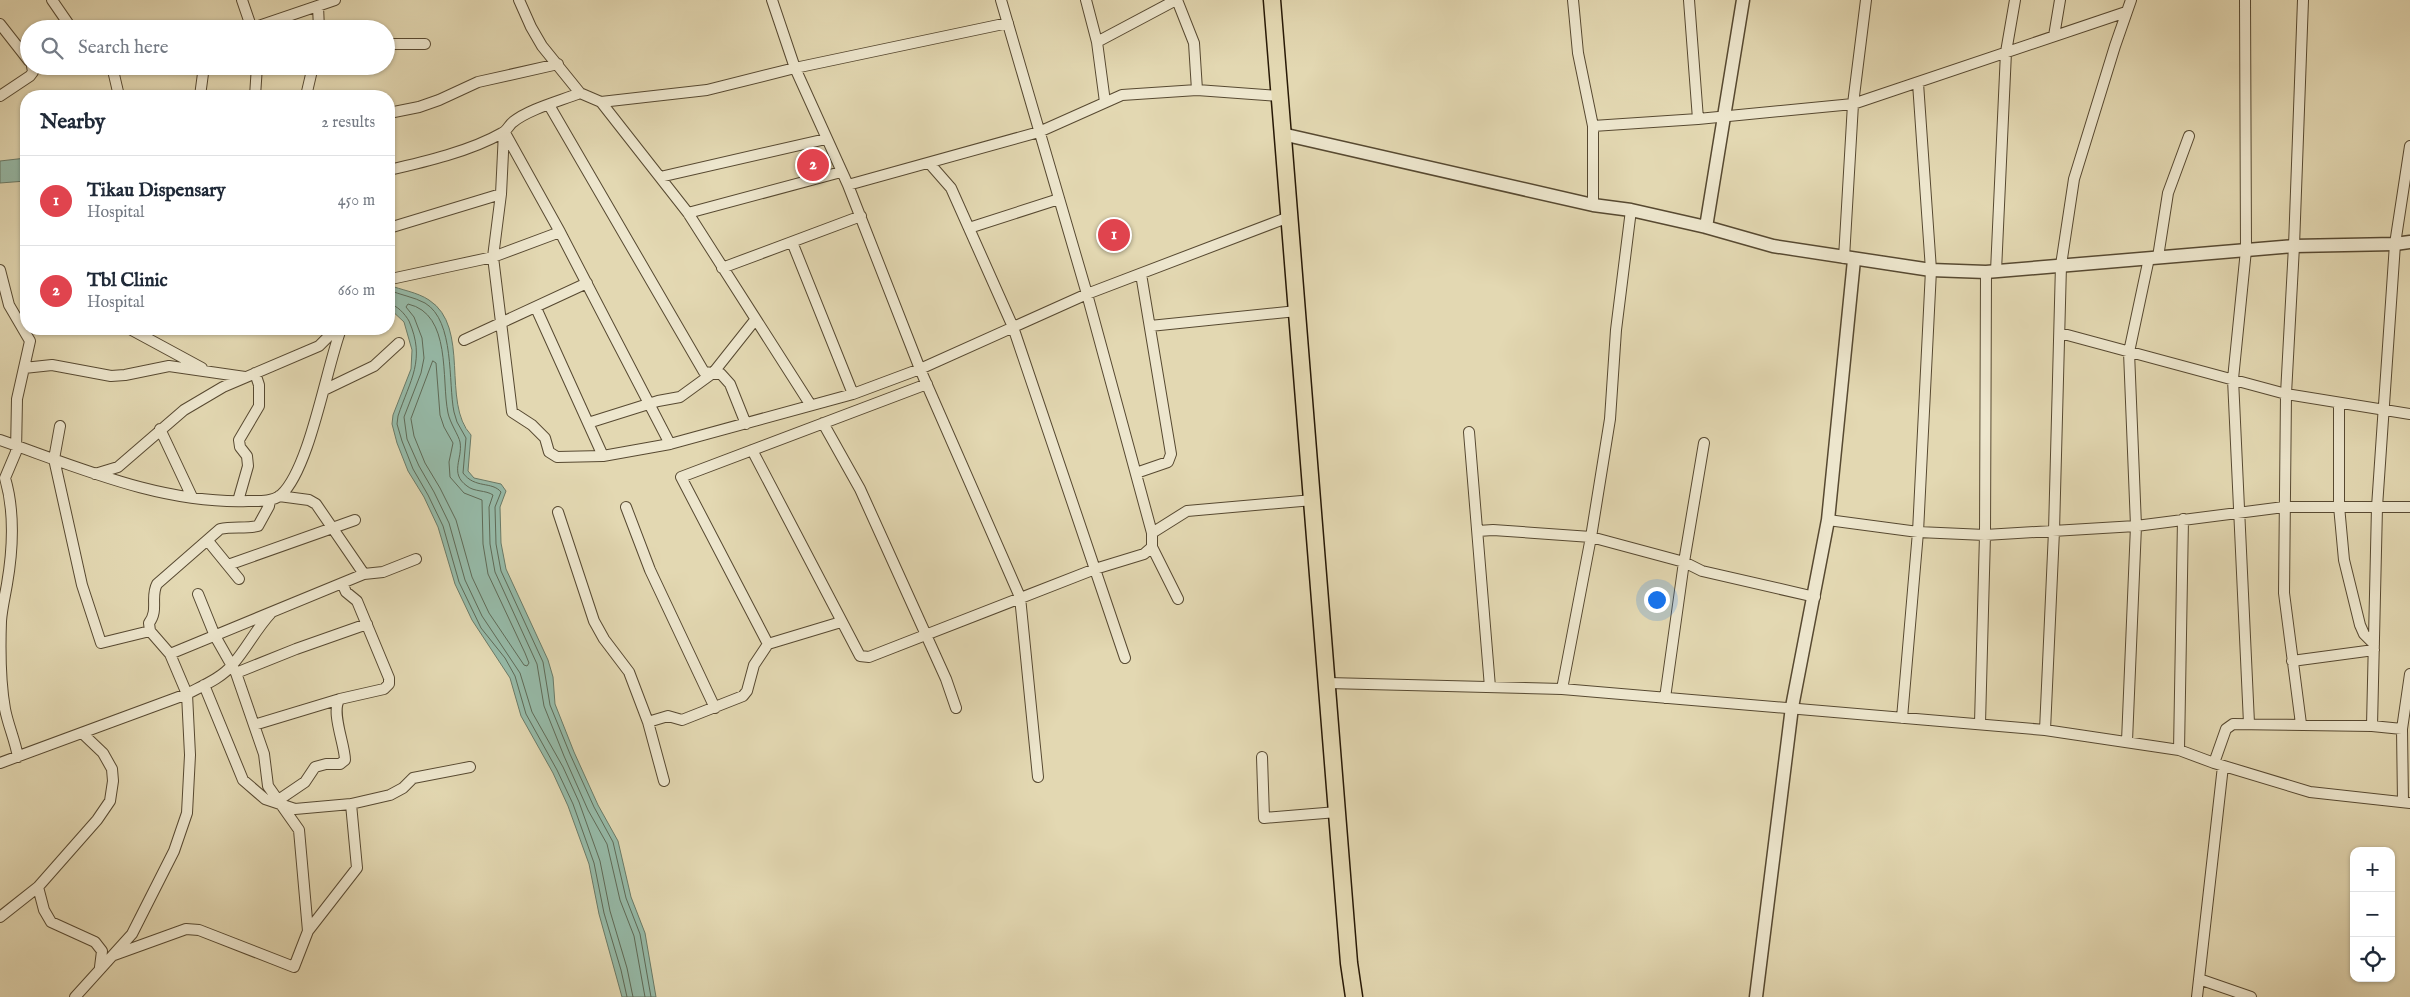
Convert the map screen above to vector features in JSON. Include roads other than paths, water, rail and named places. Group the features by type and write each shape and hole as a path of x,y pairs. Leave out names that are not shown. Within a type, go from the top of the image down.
{"main road":[{"path":"1272,0 1337,812 1354,997"}],"street":[{"path":"242,0 248,20"},
{"path":"277,20 335,0"},
{"path":"519,0 542,46 580,93 601,102 688,213 810,404"},
{"path":"772,0 795,68 848,185 920,369 1020,597 1038,778"},
{"path":"1001,0 1088,294 1152,533 1152,547 1178,599"},
{"path":"1086,0 1097,42 1105,102"},
{"path":"1097,42 1177,0 1194,43 1196,90"},
{"path":"1573,0 1578,53 1593,126 1593,205"},
{"path":"1689,0 1698,119"},
{"path":"1706,227 1743,0"},
{"path":"1756,997 1792,707 1815,597 1828,520 1849,259 1853,104 1866,0"},
{"path":"1980,723 1991,271 2006,52 2015,0"},
{"path":"2054,36 2060,0"},
{"path":"2045,730 2054,531 2061,265 2074,179 2131,0"},
{"path":"2245,0 2246,250 2233,379 2249,723"},
{"path":"2301,724 2284,593 2284,507 2286,394 2294,246 2303,0"},
{"path":"54,1 66,20"},
{"path":"318,6 318,20"},
{"path":"1593,126 1698,119 1853,104 2126,12"},
{"path":"601,102 707,90 795,68 1008,23"},
{"path":"0,24 20,50"},
{"path":"395,44 425,44"},
{"path":"395,111 432,103 478,82 558,64"},
{"path":"0,96 31,75"},
{"path":"112,75 117,90"},
{"path":"201,90 203,75"},
{"path":"256,90 257,75"},
{"path":"307,90 310,75"},
{"path":"1902,718 1918,532 1931,270 1918,83"},
{"path":"848,185 930,164 1039,132 1122,95 1141,92 1196,90 1279,96"},
{"path":"395,168 468,147 504,132 512,123 580,93"},
{"path":"549,106 704,372 721,374 730,384 746,424"},
{"path":"504,132 501,194 493,256 512,412 532,425 544,438 549,452 557,457 580,459 670,444 746,424 810,404 853,394 920,369 1088,294 1289,217"},
{"path":"504,132 560,232 670,444"},
{"path":"1282,134 1593,205 1631,210 1706,227 1774,246 1849,259 1931,270 1991,271 2294,246 2410,242"},
{"path":"2127,741 2136,526 2129,352 2168,193 2189,136"},
{"path":"660,177 826,139"},
{"path":"2372,726 2376,507 2395,244 2410,146"},
{"path":"930,164 951,188 1013,327 1125,658"},
{"path":"688,213 841,172"},
{"path":"395,226 501,194"},
{"path":"969,228 1059,199"},
{"path":"1562,689 1591,537 1610,419 1616,330 1631,210"},
{"path":"722,268 860,216"},
{"path":"395,278 493,256 560,232"},
{"path":"792,242 853,394"},
{"path":"0,270 9,305 20,324"},
{"path":"1136,473 1168,462 1171,454 1141,274"},
{"path":"464,340 587,283"},
{"path":"536,308 603,456"},
{"path":"1150,326 1297,310"},
{"path":"588,423 680,397 713,373 755,320"},
{"path":"2060,333 2286,394 2410,414"},
{"path":"18,756 5,709 1,658 4,581 12,531 11,498 5,478 16,452 17,400 30,341 26,335"},
{"path":"141,335 210,372"},
{"path":"95,474 118,466 133,456 160,429 184,410 223,387 319,346 330,335"},
{"path":"75,997 100,967 132,934 154,894 174,851 187,813 190,755 186,694 170,654 150,631 149,622 154,616 155,607 154,590 157,584 220,529 232,526 247,528 258,526 274,498 296,474 324,390 332,351 339,335"},
{"path":"324,390 374,366 399,343"},
{"path":"24,368 52,365 111,376 169,366 251,375 259,385 259,406 239,440 240,447 247,456 248,466 238,501"},
{"path":"768,644 682,477 927,384"},
{"path":"2339,403 2339,506 2346,570 2360,625 2374,647"},
{"path":"823,423 860,489 926,633 956,708"},
{"path":"60,426 54,459 82,585 101,643 150,631"},
{"path":"160,429 192,497"},
{"path":"1469,432 1490,687"},
{"path":"0,440 95,474 155,492 238,501 274,498 309,500 316,504 364,574"},
{"path":"1665,698 1684,562 1704,443"},
{"path":"752,450 860,656 869,657 1020,597 1095,569 1144,554 1152,547"},
{"path":"1152,533 1187,511 1312,500"},
{"path":"626,507 650,570 714,708"},
{"path":"1828,520 1918,532 1985,535 2136,526 2239,511 2284,507 2410,507"},
{"path":"558,512 594,621 604,639 629,672 648,722 664,781"},
{"path":"2179,750 2182,519"},
{"path":"228,565 355,520"},
{"path":"1478,531 1493,530 1591,537 1684,562 1702,571 1815,597"},
{"path":"208,541 239,580"},
{"path":"170,654 364,574 383,572 416,559"},
{"path":"254,725 384,688 389,684 389,678 357,601 346,592 342,583"},
{"path":"198,594 215,636 234,669 264,754 268,786 299,830 308,931"},
{"path":"234,669 258,627 271,613"},
{"path":"648,722 668,716 682,720 743,696 747,691 754,665 768,644 841,622"},
{"path":"0,763 186,694 234,669 367,624"},
{"path":"2292,661 2374,647"},
{"path":"1328,683 1562,689 1792,707 2045,730 2179,750 2218,765 2310,792 2406,802 2402,729 2407,708 2410,674"},
{"path":"204,685 243,780 265,799 295,809 351,804 390,795 403,788 413,778 470,767"},
{"path":"278,802 305,782 315,767 326,764 340,764 345,760 337,714 337,703 340,699"},
{"path":"2197,997 2218,765 2226,729 2232,724 2249,723 2372,726 2402,729"},
{"path":"0,917 38,887 97,820 110,801 113,782 112,769 103,752 82,733"},
{"path":"1262,757 1264,818 1337,812"},
{"path":"111,956 186,929 199,930 294,967 308,931 357,868 351,804"},
{"path":"38,887 44,910 51,922 95,942 102,951 100,967"},
{"path":"2199,978 2251,997"}],"water":[{"path":"20,159 20,181 0,183 0,161"},
{"path":"395,287 429,300 442,312 449,328 453,346 458,404 462,421 471,435 468,471 474,478 501,484 506,491 500,507 501,543 506,569 548,660 553,677 555,704 574,752 598,805 618,841 631,897 645,933 656,997 622,997 599,914 589,864 568,806 553,773 521,716 510,678 472,620 455,584 438,527 424,497 408,471 397,443 392,424 393,415 411,369 412,350 404,322 395,314"}],"place":[{"name":"Tbl Clinic","path":"813,165"},
{"name":"Tikau Dispensary","path":"1114,235"}]}
